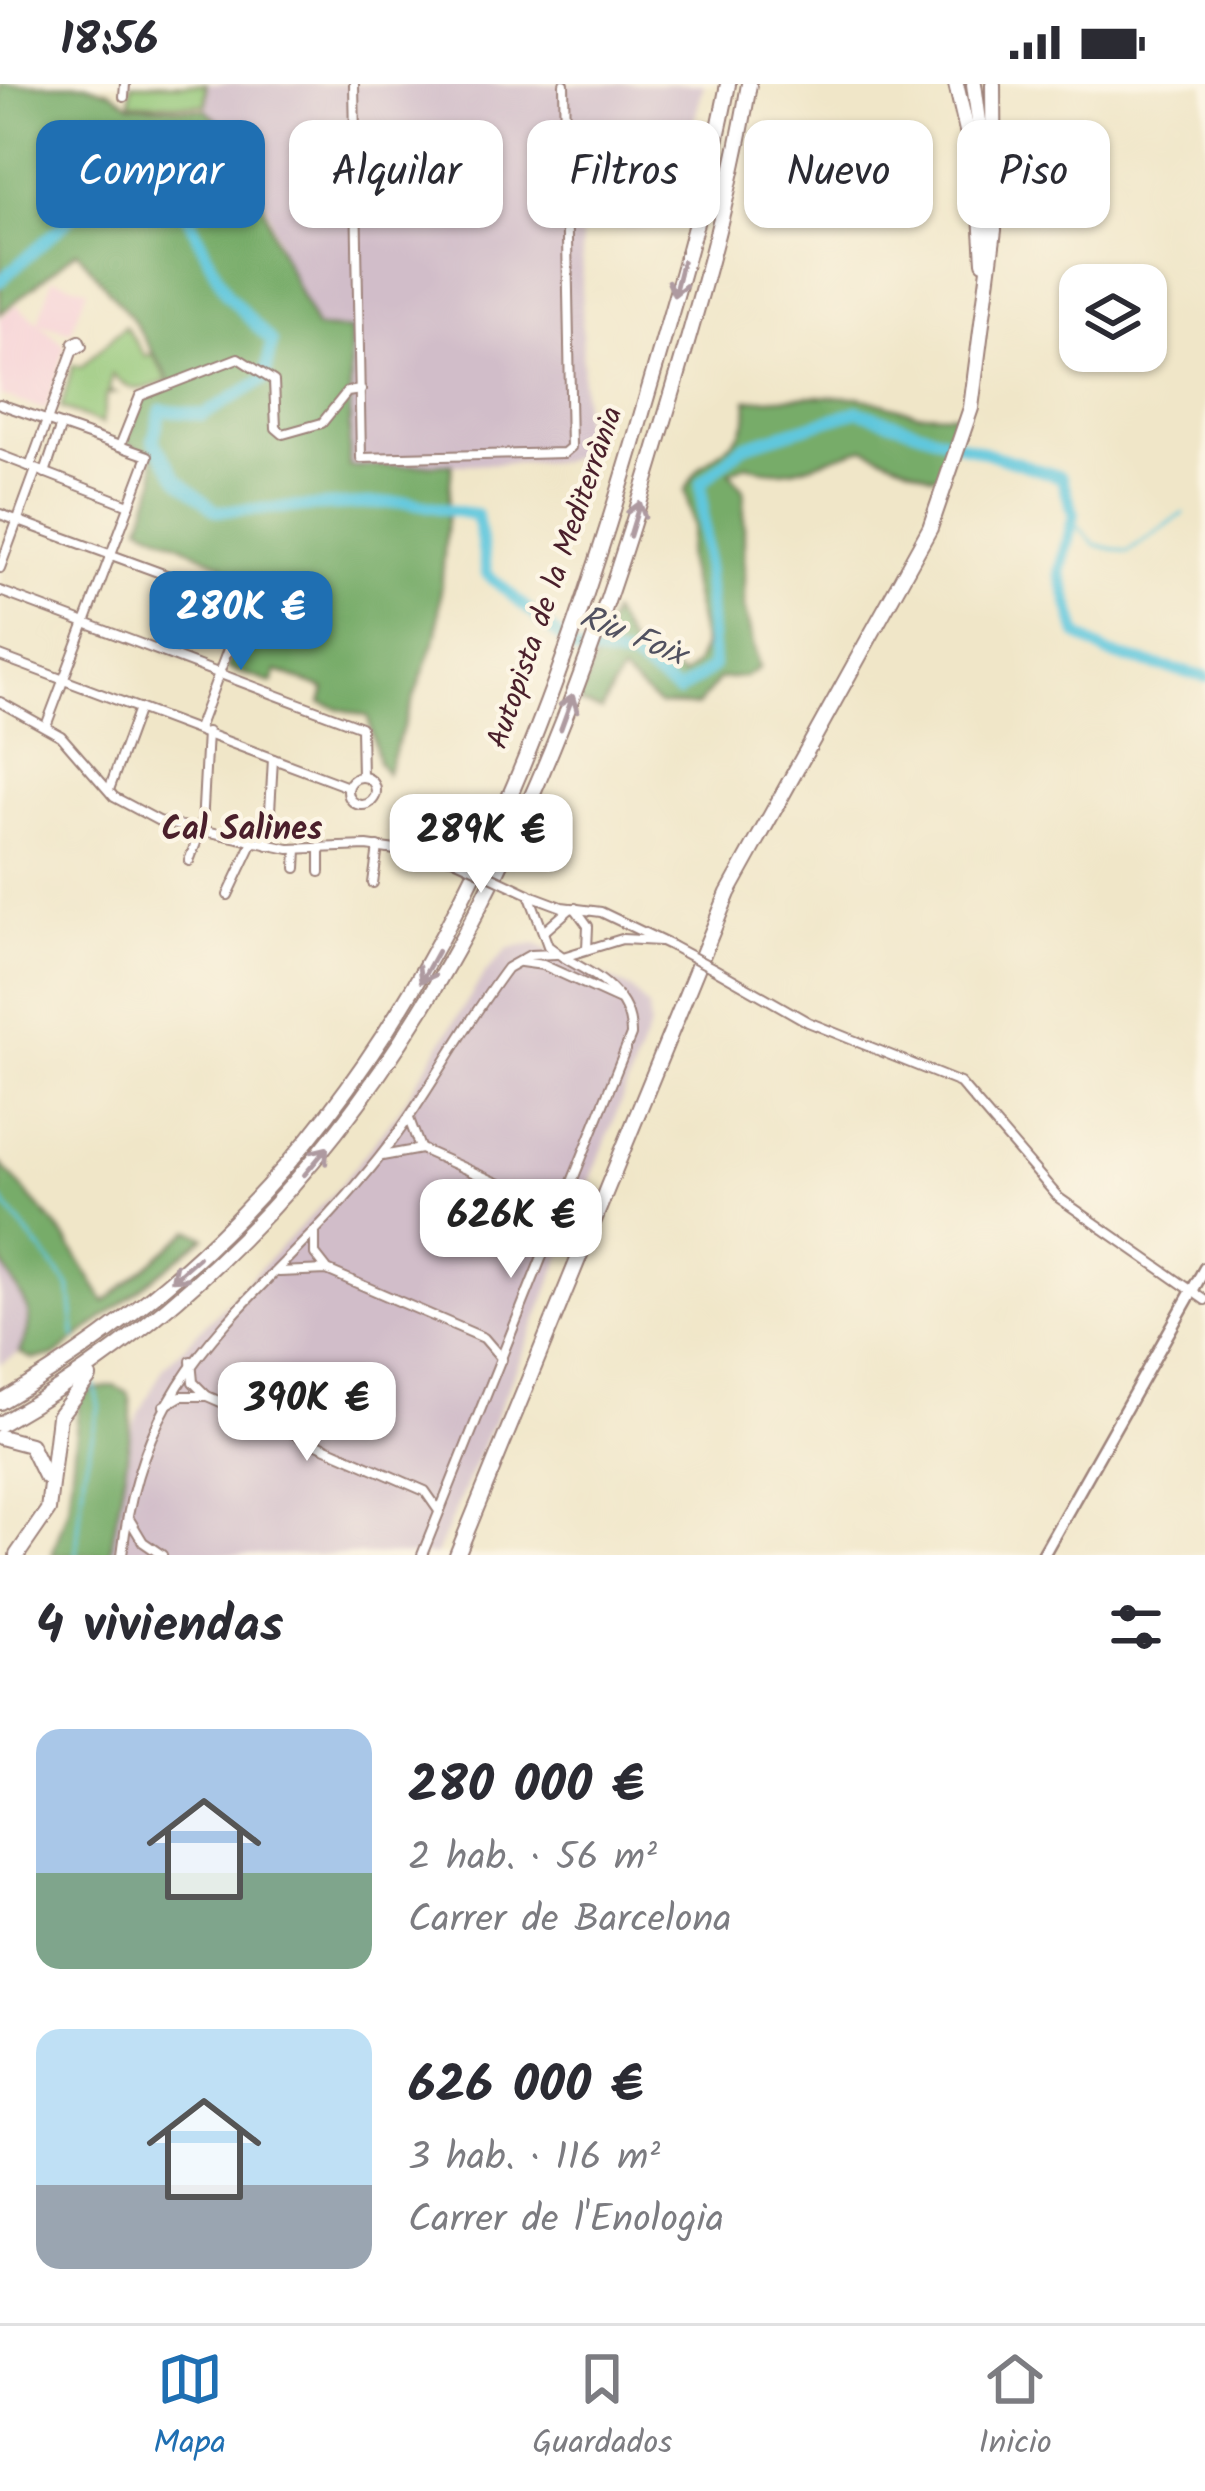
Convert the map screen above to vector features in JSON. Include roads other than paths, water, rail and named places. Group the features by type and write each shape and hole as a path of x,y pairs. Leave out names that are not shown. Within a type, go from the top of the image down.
{"highway":[{"name":"Autopista de la Mediterrània","path":"0,1402 90,1343 176,1277 271,1184 354,1083 409,1001 466,896 574,621 660,352 728,84"},
{"name":"Autopista de la Mediterrània","path":"0,1424 101,1359 206,1275 322,1154 411,1033 490,890 553,753 681,364 749,84"},
{"path":"956,84 979,182 988,285"},
{"path":"974,84 986,182 988,285"},
{"path":"457,1555 720,911 892,603 950,473 967,420 988,285 994,230 993,84"},
{"path":"14,1555 48,1510 57,1424 70,1396 161,1323 206,1275"},
{"path":"0,1437 30,1445 43,1463 46,1481 41,1514 14,1555"}],"main road":[{"path":"1043,1555 1205,1268"}],"street":[{"path":"124,97 125,84"},
{"path":"354,84 362,458 564,453 572,447 564,84"},
{"path":"0,568 37,470 74,347"},
{"path":"120,446 134,405 145,393 238,358 266,372 277,388 276,428 283,434 322,423 347,392 361,390"},
{"path":"0,404 148,456 46,726"},
{"path":"37,470 62,425"},
{"path":"0,455 129,505"},
{"path":"0,514 245,604 202,730 202,827 189,861"},
{"path":"0,592 361,727 362,777"},
{"path":"0,656 348,787"},
{"path":"0,702 70,743 109,791 159,821 297,849 378,847 452,858 529,894 601,912 819,1028 960,1083 1059,1198 1205,1300"},
{"path":"109,791 140,708"},
{"path":"268,845 273,759"},
{"path":"348,787 349,798 357,805 373,801 374,783 362,777"},
{"path":"348,787 362,777"},
{"path":"228,895 254,842"},
{"path":"373,883 378,847"},
{"path":"320,848 320,872"},
{"path":"296,868 297,849"},
{"path":"422,1555 631,1035 614,988 560,956 529,894"},
{"path":"547,931 573,908"},
{"path":"573,908 588,926 586,951"},
{"path":"122,1555 139,1461 162,1407 191,1361 315,1233 410,1119 496,982 530,955 560,956 622,939 660,941"},
{"path":"520,962 544,965 620,1001"},
{"path":"410,1119 421,1149"},
{"path":"380,1156 421,1149 540,1202 557,1224"},
{"path":"540,1202 568,1198"},
{"path":"315,1233 315,1254 327,1270"},
{"path":"278,1272 327,1270 484,1338 502,1359"},
{"path":"484,1338 513,1333"},
{"path":"191,1361 193,1382 207,1396 425,1491 440,1514"},
{"path":"162,1407 181,1396 207,1396"},
{"path":"425,1491 454,1483"},
{"path":"127,1514 158,1553"},
{"path":"136,1555 158,1553"}],"waterway":[{"name":"Riu Foix","path":"0,281 64,224 142,135 201,147 217,183 189,218 227,295 272,342 265,379 203,415 161,410 153,440 178,479 216,511 408,502 477,515 487,574 576,651 632,659 678,692 713,667 701,483 743,446 858,411 1061,477 1074,514 1060,573 1078,635 1109,654 1205,677"},
{"path":"1073,520 1095,545 1128,552 1184,513"},
{"path":"0,1198 70,1287 75,1338"},
{"path":"76,1555 84,1471 99,1407 94,1384"}],"district":[{"name":"Cal Salines","path":"242,830"}]}
